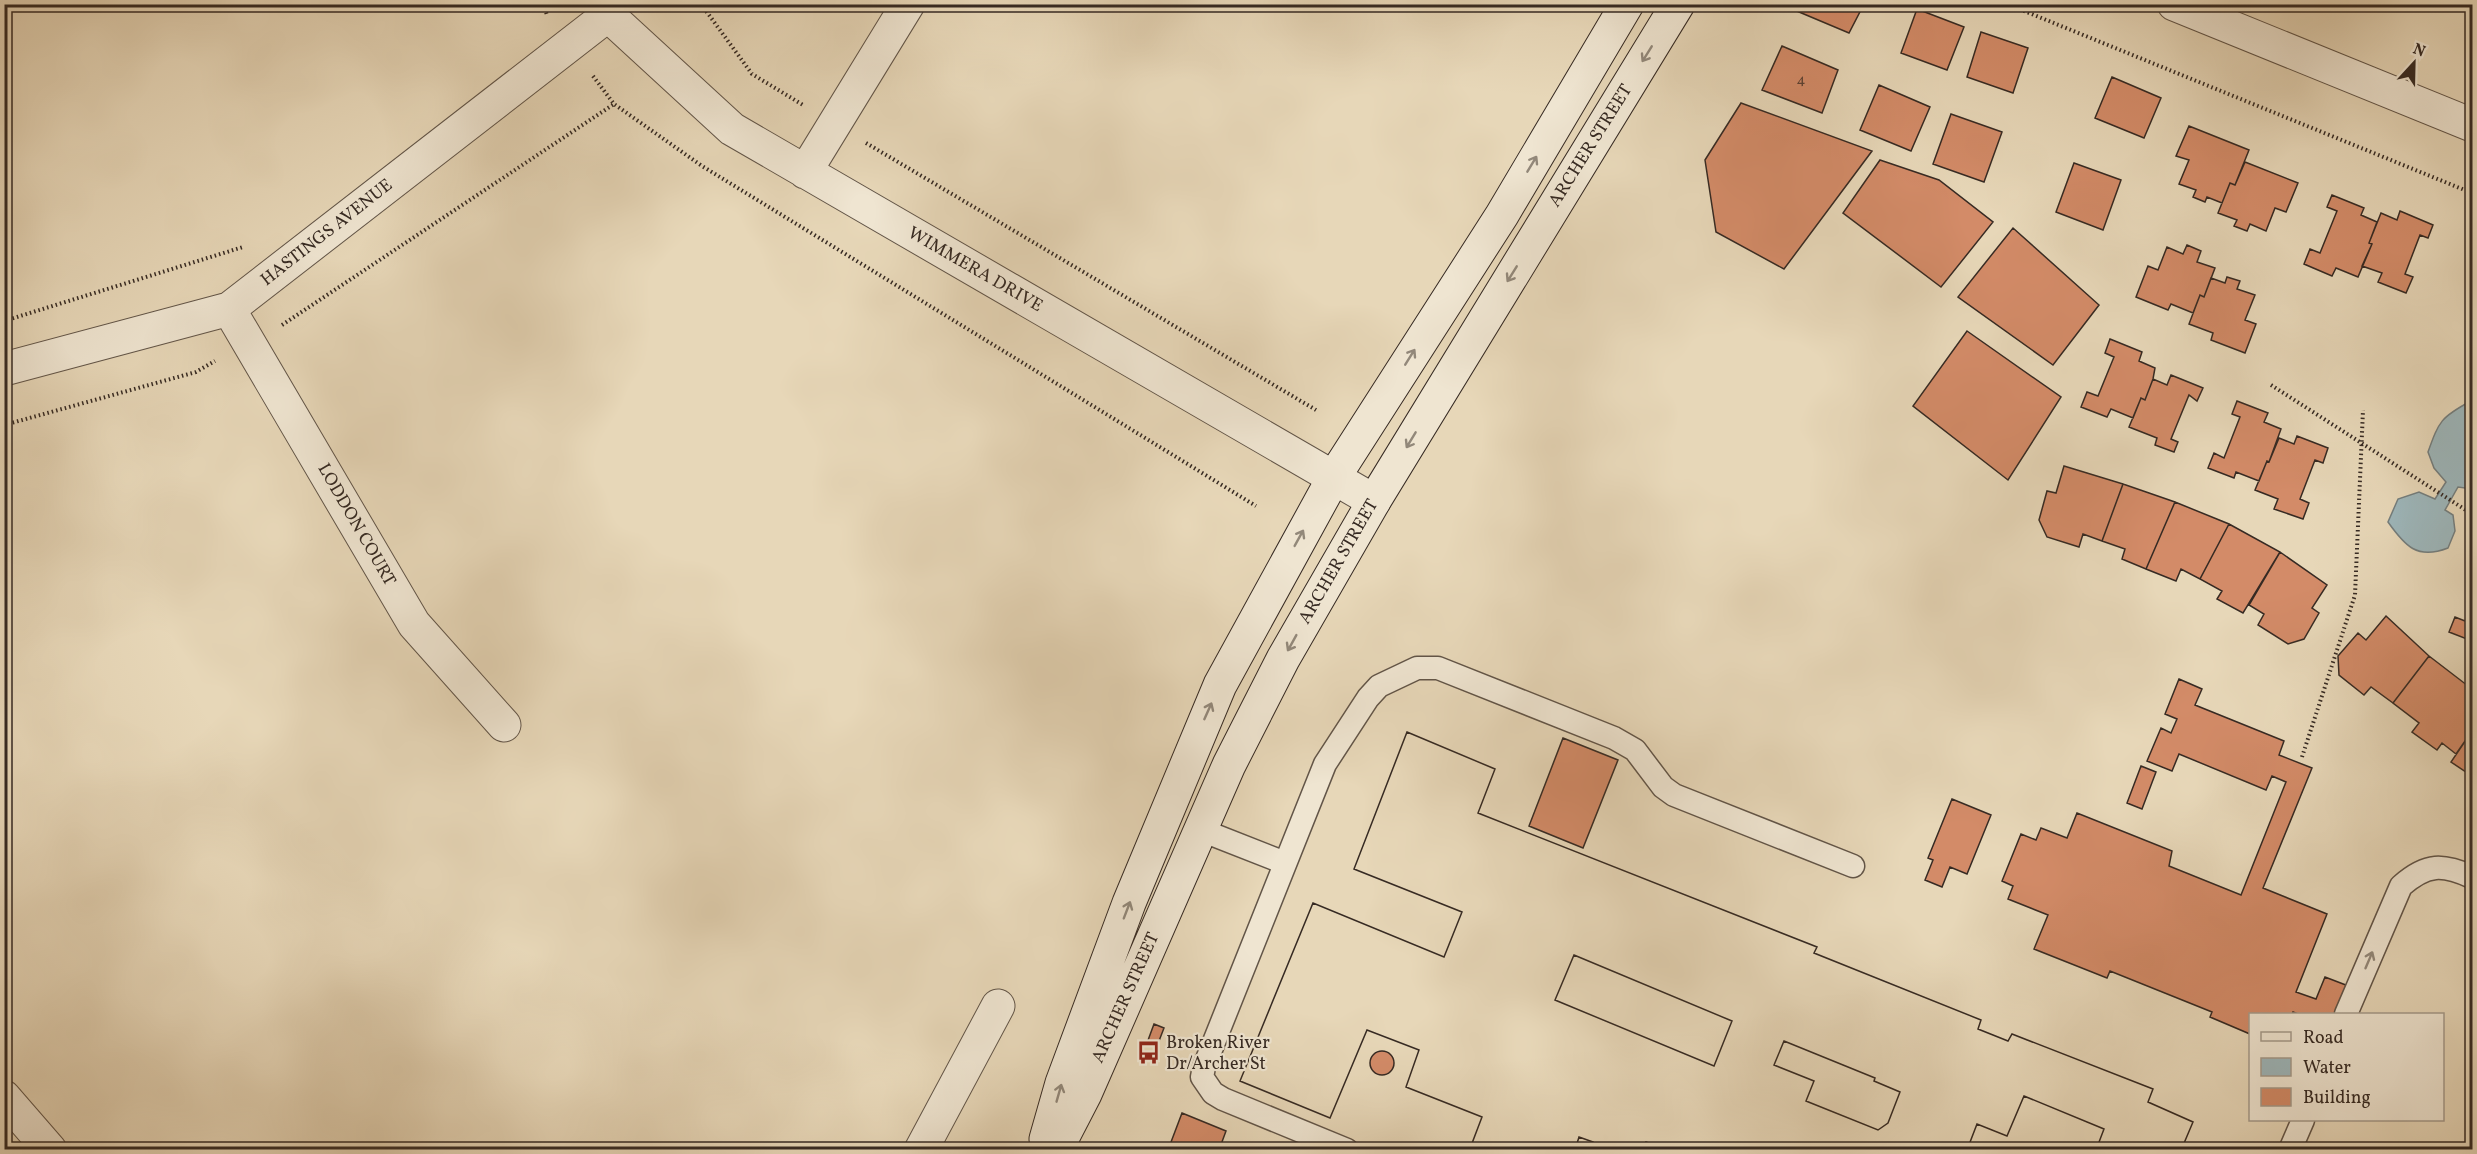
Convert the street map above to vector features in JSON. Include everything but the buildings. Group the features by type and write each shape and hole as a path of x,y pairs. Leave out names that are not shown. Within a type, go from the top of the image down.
{"street":[{"path":"805,172 908,4"},
{"name":"ARCHER STREET","path":"1043,1149 1062,1083 1129,903 1169,809 1192,747 1220,685 1334,477 1502,214 1627,4"},
{"name":"ARCHER STREET","path":"1056,1149 1085,1094 1229,765 1283,659 1374,501 1678,4"},
{"path":"2175,4 2472,125"},
{"name":"HASTINGS AVENUE","path":"4,369 229,309 569,45 606,10"},
{"name":"WIMMERA DRIVE","path":"606,10 732,129 1374,501"},
{"path":"1502,214 1536,236"},
{"name":"LODDON COURT","path":"229,309 414,624 504,725"},
{"path":"1192,747 1229,765"},
{"path":"1169,809 1202,827"},
{"path":"921,1149 998,1006"},
{"path":"4,1097 50,1149"}],"lane":[{"path":"1347,1149 1223,1099 1214,1093 1202,1077 1325,764 1368,698 1379,686 1417,668 1438,668 1614,738 1635,750 1663,787 1674,795 1853,866"},
{"path":"1202,827 1285,863"},
{"path":"2346,1013 2402,886 2414,875 2426,869 2443,867 2472,877"},
{"path":"2290,1149 2302,1121"}],"path":[{"path":"543,4 548,18 614,104 702,166 1256,506"},
{"path":"701,4 752,74 1316,410"},
{"path":"2007,4 2472,193"},
{"path":"4,321 244,246"},
{"path":"2271,385 2472,514"},
{"path":"2302,757 2355,595 2363,410"}],"water":[{"path":"2471,401 2472,489 2458,487 2445,510 2453,515 2455,531 2448,548 2428,552 2420,551 2406,544 2388,522 2398,499 2419,492 2435,499 2446,482 2434,468 2428,452 2442,421 2453,411"}],"place":[{"name":"Broken River Dr/Archer St","path":"1148,1053"}]}
